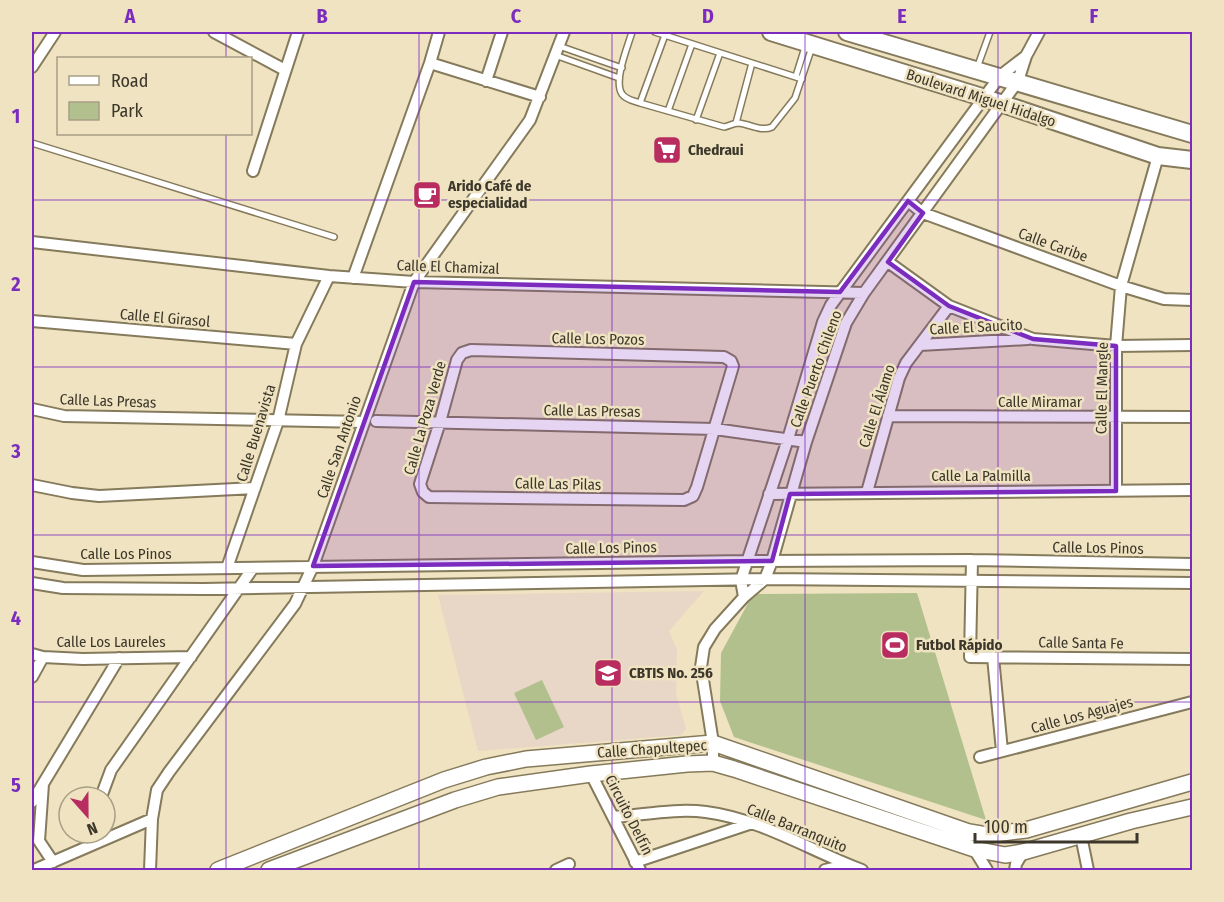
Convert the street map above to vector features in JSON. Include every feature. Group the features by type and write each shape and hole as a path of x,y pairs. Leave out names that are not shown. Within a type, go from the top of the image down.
{"main road":[{"name":"Boulevard Miguel Hidalgo","path":"771,32 985,98 1158,156 1192,160"},
{"name":"Boulevard Miguel Hidalgo","path":"851,32 1192,134"}],"street":[{"path":"32,68 55,32"},
{"path":"214,32 285,70"},
{"path":"253,171 297,32"},
{"path":"353,278 439,32"},
{"path":"486,81 502,32"},
{"name":"Calle San Antonio","path":"150,870 152,819 157,790 304,588 414,282 530,120 564,32"},
{"path":"1026,56 1039,32"},
{"name":"Calle Puerto Chileno","path":"741,580 788,439 822,322 840,292 1000,76 1026,56"},
{"name":"Calle Puerto Chileno","path":"713,763 713,743 700,667 704,647 715,629 744,597 765,579 806,442 846,323 864,293 1002,105 1018,81 1026,56"},
{"path":"430,63 540,97"},
{"name":"Calle El Mangle","path":"1116,491 1116,346 1121,286 1158,156"},
{"name":"Calle Caribe","path":"908,201 924,213 1121,286 1164,299 1192,300"},
{"name":"Calle El Chamizal","path":"32,242 329,276 414,282 864,293"},
{"name":"Calle El Saucito","path":"888,262 950,306 1033,339"},
{"name":"Calle Buenavista","path":"227,568 278,421 296,344 329,276"},
{"name":"Calle El Álamo","path":"867,492 899,378 906,363 950,306"},
{"name":"Calle El Girasol","path":"32,321 296,344"},
{"name":"Calle El Saucito","path":"920,345 1033,339 1116,346 1192,345"},
{"name":"Calle Los Pozos","path":"462,353 471,350 724,357 731,361 733,366 715,429"},
{"name":"Calle La Poza Verde","path":"423,492 420,484 457,360 462,353"},
{"name":"Calle Las Presas","path":"32,409 64,416 364,422"},
{"name":"Calle Miramar","path":"888,416 1192,417"},
{"name":"Calle Las Presas","path":"376,421 715,429 806,442"},
{"name":"Calle Las Pilas","path":"423,492 429,497 684,500 693,496 698,487 715,429"},
{"path":"32,485 99,496 255,488"},
{"name":"Calle La Palmilla","path":"770,494 1192,490"},
{"path":"972,560 972,582"},
{"name":"Calle Los Pinos","path":"32,562 83,570 748,561 972,560 1192,564"},
{"path":"1174,564 1174,583"},
{"path":"105,785 111,770 253,568"},
{"path":"32,583 63,588 304,588 765,579 1192,583"},
{"path":"741,580 744,597"},
{"name":"Calle Santa Fe","path":"972,582 970,657 1192,659"},
{"name":"Calle Los Laureles","path":"32,654 43,657 191,657"},
{"path":"32,678 43,657"},
{"path":"993,657 1002,751"},
{"path":"32,802 119,658"},
{"name":"Calle Los Aguajes","path":"980,757 1192,702"},
{"name":"Calle Chapultepec","path":"218,870 444,780 486,767 526,759 713,743 969,832 987,835 1016,832 1192,783"},
{"name":"Calle Chapultepec","path":"269,870 455,800 498,788 591,774 687,764 713,763 974,849 1005,855 1192,807"},
{"name":"Circuito Delfín","path":"591,774 638,866"},
{"path":"44,781 39,841 53,862"},
{"path":"1104,809 1118,812 1117,819 1106,829"},
{"name":"Calle Barranquito","path":"613,817 688,811 706,812 752,823 862,870"},
{"path":"117,831 152,819"},
{"path":"638,866 752,823"},
{"path":"1081,836 1088,870"},
{"path":"34,870 85,845"},
{"path":"974,849 987,870"},
{"path":"1015,870 1023,852"},
{"path":"556,870 569,864"},
{"path":"825,870 847,865"}],"lane":[{"path":"632,32 619,78 622,94 640,103 724,127 736,123 761,129 772,127 790,106 810,44"},
{"path":"655,32 799,77"},
{"path":"976,70 990,32"},
{"path":"640,103 665,35"},
{"path":"668,111 692,44"},
{"path":"557,50 622,68"},
{"path":"557,50 619,78"},
{"path":"696,120 720,53"},
{"path":"736,123 752,63"},
{"path":"32,143 334,237"}],"highlighted area":[{"path":"908,201 923,213 888,262 949,306 1033,339 1116,346 1116,491 790,494 772,561 313,566 414,282 840,292"}],"shaded area":[{"path":"704,591 669,631 677,650 676,694 686,729 681,735 478,751 438,595"}],"green space":[{"path":"917,593 986,820 734,737 720,701 721,653 753,594"},
{"path":"542,680 564,727 536,740 514,693"}],"place":[{"name":"Chedraui","path":"667,150"},
{"name":"Arido Café de especialidad","path":"427,195"},
{"name":"Futbol Rápido","path":"895,645"},
{"name":"CBTIS No. 256","path":"608,673"}]}
